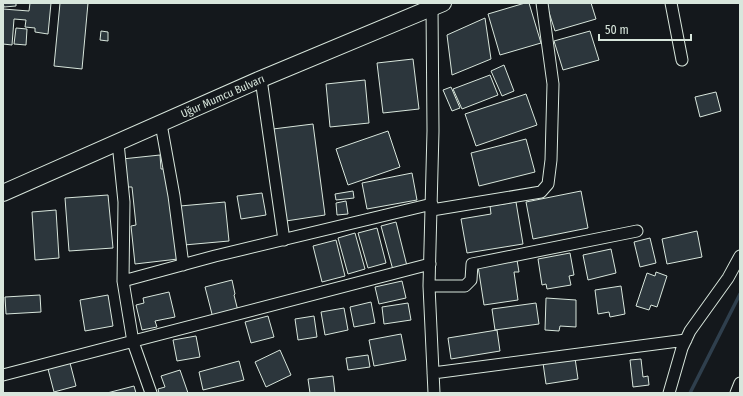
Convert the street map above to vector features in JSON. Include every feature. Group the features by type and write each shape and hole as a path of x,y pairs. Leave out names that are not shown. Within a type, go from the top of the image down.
{"street":[{"path":"123,281 215,256 432,207 541,192 548,184 551,160 553,84 542,3"},
{"path":"671,3 682,60"},
{"path":"434,393 429,286 437,5"},
{"name":"Uğur Mumcu Bulvarı","path":"3,193 261,79 437,5"},
{"path":"261,79 284,240"},
{"path":"161,124 174,196 183,265"},
{"path":"118,143 124,202 123,281 133,342 151,393"},
{"path":"429,286 465,286 471,280 472,264 636,231"},
{"path":"669,393 682,348 690,331 728,278 740,256"},
{"path":"3,375 430,264"},
{"path":"433,373 686,340"},
{"path":"736,393 740,383"}],"building":[{"path":"3,3 16,3 16,6 4,7"},
{"path":"30,3 51,3 48,34 35,32 35,28 25,27 26,20 14,19 12,45 3,44 3,9 29,11"},
{"path":"60,3 88,3 82,69 54,66"},
{"path":"529,3 541,43 500,55 488,14"},
{"path":"546,3 591,3 596,19 555,31"},
{"path":"485,18 491,59 452,75 447,35"},
{"path":"16,28 27,29 26,45 14,44"},
{"path":"101,31 108,32 108,41 100,40"},
{"path":"590,31 599,60 563,70 554,41"},
{"path":"413,59 419,109 383,113 377,63"},
{"path":"504,65 514,91 502,96 491,71"},
{"path":"490,75 498,95 462,109 453,89"},
{"path":"365,80 369,123 330,127 326,84"},
{"path":"451,87 460,108 452,111 443,90"},
{"path":"716,92 721,111 700,117 695,97"},
{"path":"526,94 537,125 476,146 465,114"},
{"path":"313,124 325,215 286,221 273,129"},
{"path":"388,131 400,167 348,185 336,149"},
{"path":"526,139 535,172 479,186 471,153"},
{"path":"160,155 161,169 168,169 178,259 135,264 131,226 136,225 132,187 126,187 122,159"},
{"path":"412,173 417,200 367,209 362,183"},
{"path":"353,191 354,198 336,200 335,194"},
{"path":"581,191 588,228 533,239 526,202"},
{"path":"262,193 266,215 241,219 237,196"},
{"path":"108,195 113,248 69,251 65,198"},
{"path":"346,201 348,214 337,215 336,203"},
{"path":"225,202 229,241 184,245 180,206"},
{"path":"516,202 523,244 467,253 461,219 491,214 490,206"},
{"path":"56,210 59,258 35,260 32,212"},
{"path":"396,222 407,266 393,270 381,226"},
{"path":"377,228 386,263 368,268 358,233"},
{"path":"697,231 702,257 667,264 662,239"},
{"path":"355,233 365,269 348,274 338,238"},
{"path":"650,238 656,263 640,267 634,242"},
{"path":"336,240 345,276 322,282 313,246"},
{"path":"611,249 616,273 588,280 583,255"},
{"path":"570,253 574,275 569,276 571,285 547,289 546,284 542,285 538,259"},
{"path":"517,260 519,272 514,272 518,300 484,305 478,266"},
{"path":"656,272 667,276 657,307 651,305 649,310 636,306 647,273 655,276"},
{"path":"232,280 238,311 213,318 205,287"},
{"path":"402,281 406,298 379,304 375,287"},
{"path":"621,286 625,314 610,317 609,312 598,314 595,290"},
{"path":"169,292 175,317 155,321 157,327 142,330 136,305 144,303 143,298"},
{"path":"40,295 41,312 6,314 5,297"},
{"path":"108,295 113,326 85,331 80,300"},
{"path":"546,298 576,300 576,327 560,326 559,331 545,330"},
{"path":"371,302 375,323 354,327 350,307"},
{"path":"408,303 411,320 384,324 382,307"},
{"path":"536,303 539,324 495,330 492,309"},
{"path":"344,308 348,330 325,335 321,312"},
{"path":"268,316 274,337 251,343 245,322"},
{"path":"314,316 317,337 298,340 295,319"},
{"path":"497,330 500,351 451,359 448,338"},
{"path":"401,334 406,360 374,366 369,340"},
{"path":"196,336 200,357 177,361 173,340"},
{"path":"280,350 291,375 266,387 255,362"},
{"path":"368,355 370,367 348,370 346,358"},
{"path":"575,358 578,379 546,384 543,363"},
{"path":"641,359 643,377 648,376 649,385 633,387 630,360"},
{"path":"239,361 244,380 203,390 199,372"},
{"path":"70,363 76,386 54,392 48,369"},
{"path":"180,370 188,393 159,393 158,389 165,387 161,376"},
{"path":"333,376 335,393 310,393 308,379"},
{"path":"134,386 136,393 107,393"}],"waterway":[{"path":"690,393 740,294"}]}
